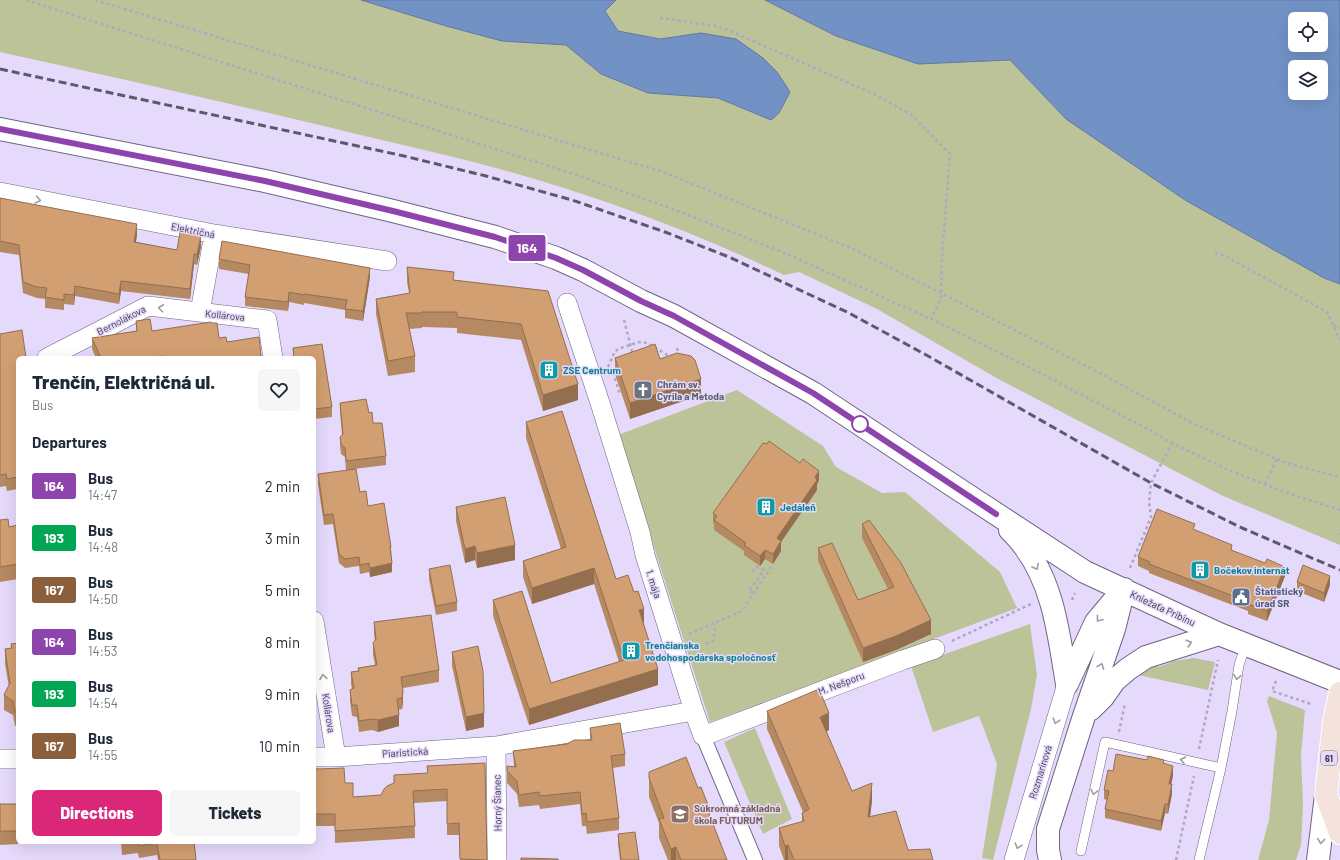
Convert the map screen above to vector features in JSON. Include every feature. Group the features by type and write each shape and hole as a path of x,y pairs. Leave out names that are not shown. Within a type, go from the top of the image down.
{"main road":[{"path":"0,129 273,183 495,237 556,258 674,316 813,393 996,514 1025,547 1039,572 1054,612 1067,684"},
{"name":"Kniežaťa Pribinu","path":"996,514 1085,572 1219,634 1340,682"},
{"path":"1067,684 1096,622 1124,589"},
{"path":"1050,860 1048,850 1048,830 1084,716 1114,629 1124,589"},
{"path":"1084,716 1103,697 1115,680 1128,668 1146,657 1219,634"},
{"name":"61","path":"1340,693 1334,721 1326,795 1340,833"},
{"path":"1318,860 1326,795"}],"street":[{"name":"Električná","path":"0,192 214,234 387,261"},
{"name":"Kollárova","path":"214,234 200,312 267,320 273,356"},
{"name":"1. mája","path":"566,303 601,406 640,532 645,555 694,711 755,860"},
{"name":"Bernolákova","path":"51,356 148,306 200,312"},
{"name":"Kollárova","path":"316,633 336,758"},
{"name":"M. Nešporu","path":"703,736 903,660 936,649"},
{"name":"Rozmarínová","path":"1014,860 1067,684"},
{"path":"496,746 694,711"},
{"name":"Piaristická","path":"316,757 336,758 496,746"},
{"name":"Horný Šianec","path":"496,746 497,860"},
{"path":"0,760 16,759"},
{"path":"1038,860 1048,830"}],"lane":[{"path":"1199,860 1221,768 1239,665 1246,644"},
{"path":"1081,851 1106,742 1221,768"}],"path":[{"path":"26,0 574,174 670,208 780,251 931,319 1032,369 1172,444 1233,472 1340,510"},
{"path":"96,0 663,172 851,248 1100,373 1194,424 1286,463 1340,477"},
{"path":"660,18 717,26 874,94 912,115 950,154 941,298 931,319"},
{"path":"1215,253 1225,256 1327,312 1340,340"},
{"path":"624,320 634,361"},
{"path":"1333,325 1340,328"},
{"path":"608,368 615,351 630,344 639,342 647,343 675,359"},
{"path":"677,348 680,356"},
{"path":"610,375 618,395 613,372 620,369"},
{"path":"1130,568 1151,517 1149,502 1151,483 1172,444"},
{"path":"1265,484 1277,459"},
{"path":"672,642 742,611 773,564"},
{"path":"752,572 757,567 764,570 749,591 753,593"},
{"path":"936,649 1032,604"},
{"path":"706,644 713,641 715,631 714,624"},
{"path":"1276,681 1272,691 1311,704"},
{"path":"1116,745 1126,697"}],"green space":[{"path":"0,0 361,0 446,26 502,41 566,44 601,74 648,93 718,98 771,120 701,33 660,39 618,31 605,11 616,0 765,0 836,36 918,64 1010,60 1066,119 1324,278 1340,284 1340,545 1223,496 1000,380 877,309 799,272 784,275 714,244 642,215 570,190 496,168 123,79 0,52"},
{"path":"737,390 823,446 836,467 882,493 905,492 1000,572 1017,608 710,722 618,435"},
{"path":"1030,624 1037,675 1031,709 993,860 982,858 997,764 979,716 933,732 911,666"},
{"path":"1194,658 1215,662 1208,690 1133,674 1156,661 1159,667 1174,661"},
{"path":"1269,696 1305,710 1301,755 1303,805 1301,845 1296,860 1258,860 1269,820 1277,733 1267,701"},
{"path":"755,728 792,819 763,834 724,742"}],"water":[{"path":"361,0 616,0 605,11 618,31 660,39 701,33 736,39 763,58 777,72 790,92 779,113 771,120 718,98 648,93 601,74 566,45 502,41 446,26"},
{"path":"765,0 1340,0 1340,284 1324,278 1185,200 1066,119 1010,60 918,64 836,36"}],"building":[{"path":"0,198 137,224 134,242 177,250 180,232 201,236 197,254 194,254 190,289 121,281 119,294 75,286 74,295 64,294 64,300 45,297 47,288 37,287 23,282 19,245 0,241"},
{"path":"222,241 370,268 363,311 345,309 347,300 289,292 288,302 245,297 250,265 219,259"},
{"path":"407,267 454,272 453,280 548,291 578,384 543,395 521,324 457,317 457,312 406,313 415,356 388,361 376,299 410,293"},
{"path":"150,319 152,331 211,322 217,323 219,338 226,337 227,342 259,337 261,356 100,356 92,338 137,331 136,321"},
{"path":"22,330 26,356 16,356 16,477 7,479 6,474 0,475 0,334"},
{"path":"322,344 332,407 316,409 316,356 294,356 293,348"},
{"path":"655,344 660,359 677,353 691,356 695,360 701,379 630,403 615,358"},
{"path":"366,399 369,413 372,412 373,423 382,423 386,456 346,461 345,448 341,444 340,437 343,434 340,403"},
{"path":"562,411 616,579 628,575 634,592 638,591 644,609 639,610 658,669 529,709 493,600 522,591 551,683 624,660 594,568 532,588 523,561 566,547 526,422"},
{"name":"Jedáleň","path":"769,441 800,463 803,459 819,471 815,477 817,480 777,538 781,541 773,554 765,550 760,556 744,545 746,543 714,520 717,516 713,513 763,443 767,444"},
{"path":"356,469 360,492 366,491 368,506 384,503 392,563 370,568 369,563 360,565 359,557 345,559 339,554 333,514 324,515 318,474"},
{"path":"505,497 515,545 477,553 475,546 465,549 456,507"},
{"name":"Bočekov internát","path":"1157,509 1195,524 1193,529 1232,545 1231,550 1265,563 1267,559 1285,567 1267,611 1248,604 1249,602 1149,564 1150,562 1138,557"},
{"path":"8,519 9,527 16,525 16,564 0,567 0,520"},
{"path":"869,520 901,563 931,620 896,636 863,648 818,548 832,543 858,600 894,587 862,524"},
{"path":"450,565 457,602 436,606 429,569"},
{"path":"1303,565 1330,576 1324,593 1297,582"},
{"path":"431,615 439,670 401,677 403,691 402,698 397,699 399,715 378,720 372,719 359,721 357,705 352,705 350,690 354,688 351,672 359,671 358,668 377,665 373,643 376,639 374,622"},
{"path":"16,643 15,712 13,701 4,695 10,683 5,649 12,648 11,644"},
{"path":"478,646 483,671 484,713 466,717 452,652"},
{"path":"819,689 829,713 820,717 852,791 872,783 868,817 896,811 908,850 930,849 933,860 794,860 788,845 785,846 779,828 804,821 802,813 809,809 767,711"},
{"path":"620,723 625,754 611,756 619,818 587,822 586,813 582,814 580,792 540,796 539,792 519,795 517,781 507,771 507,766 516,767 513,751 567,744 574,740 592,740 590,728"},
{"path":"1116,754 1147,760 1148,756 1164,760 1163,763 1173,766 1169,784 1172,784 1168,804 1165,804 1161,821 1105,809 1109,791 1104,790 1108,770 1113,771"},
{"path":"686,757 698,788 701,787 710,810 708,811 727,860 681,860 676,847 671,849 659,819 664,818 649,778 649,772"},
{"path":"485,763 487,860 460,859 459,823 447,824 447,789 413,791 415,826 335,831 335,814 316,814 316,768 344,768 345,783 353,783 353,797 381,795 387,786 394,783 394,775 428,773 427,766"},
{"path":"0,804 16,804 16,831 0,831"},
{"path":"635,832 639,860 621,860 618,834"},
{"path":"138,844 151,844 139,846"},
{"path":"157,844 194,844 196,860 160,860"},
{"path":"521,858 558,859 558,860 521,860"}],"railway":[{"path":"0,69 404,156 486,176 572,200 665,232 729,257 849,313 928,356 1151,483 1242,528 1340,570"}],"bus line":[{"name":"164","path":"0,129 265,181 495,237 556,258 674,316 813,393 996,514"}],"place":[{"name":"ZSE Centrum","path":"549,370"},
{"name":"Chrám sv. Cyrila a Metoda","path":"643,390"},
{"name":"Jedáleň","path":"766,507"},
{"name":"Bočekov internát","path":"1200,570"},
{"name":"Štatistický úrad SR","path":"1241,597"},
{"name":"Trenčianska vodohospodárska spoločnosť","path":"631,651"},
{"name":"Súkromná základná škola FUTURUM","path":"680,814"}]}
